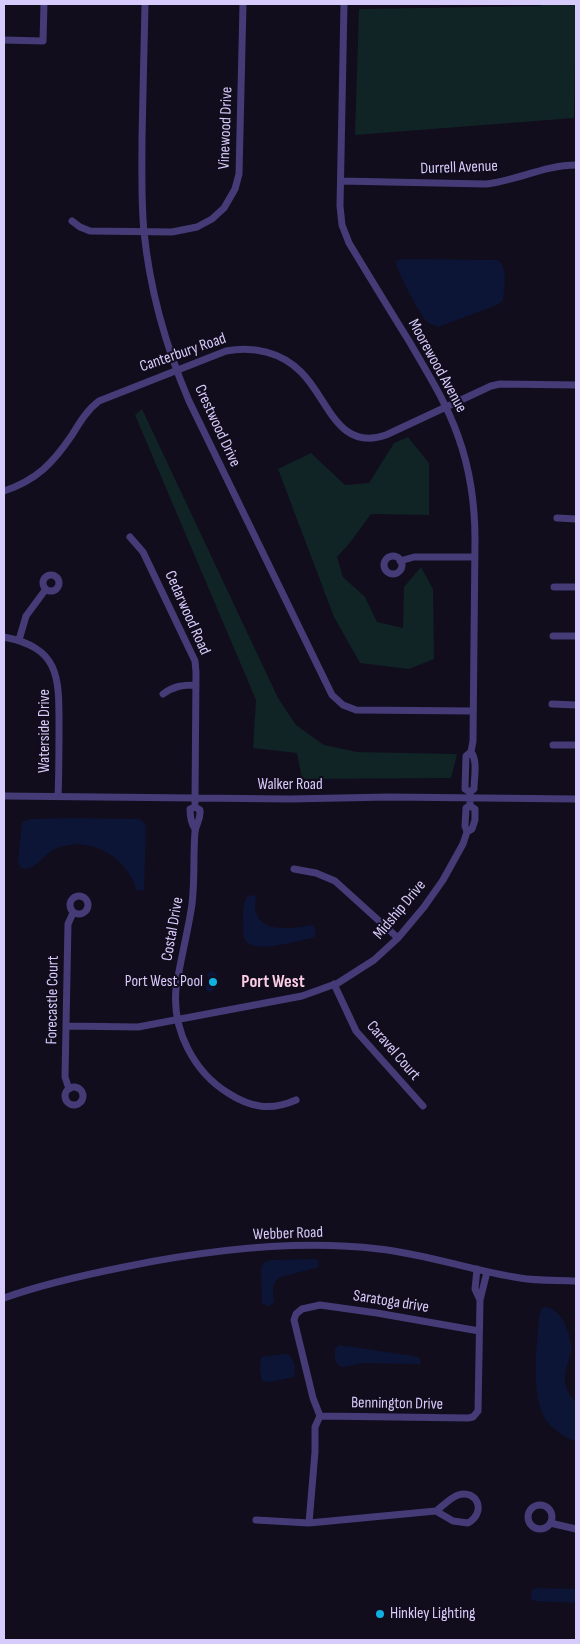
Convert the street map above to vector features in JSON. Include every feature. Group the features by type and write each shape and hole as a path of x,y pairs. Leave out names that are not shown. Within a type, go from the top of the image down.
{"street":[{"path":"4,40 43,41 44,4"},
{"name":"Crestwood Drive","path":"145,4 142,181 144,232 156,301 164,332 176,369 209,443 332,695 343,705 356,710 474,711"},
{"name":"Vinewood Drive","path":"72,221 90,231 181,232 205,224 224,208 235,190 240,166 243,4"},
{"name":"Moorewood Avenue","path":"344,4 340,213 346,238 446,406 458,435 469,476 475,515 473,741 471,752 466,756 466,789 470,798"},
{"name":"Durrell Avenue","path":"341,181 485,184 500,182 555,166 576,165"},
{"name":"Canterbury Road","path":"4,491 31,479 44,470 55,458 89,409 98,400 226,351 250,349 272,354 289,362 313,386 340,426 362,438 386,434 496,384 576,385"},
{"path":"557,518 576,519"},
{"name":"Cedarwood Road","path":"130,537 143,552 194,657 196,668 195,798"},
{"path":"400,561 414,556 475,557"},
{"path":"554,587 576,588"},
{"path":"19,640 30,608 46,589"},
{"path":"553,636 576,636"},
{"name":"Waterside Drive","path":"4,637 19,640 33,646 47,658 56,674 59,693 58,796"},
{"path":"163,694 179,685 196,685"},
{"path":"552,704 576,705"},
{"path":"553,745 576,745"},
{"name":"Walker Road","path":"4,796 576,799"},
{"name":"Costal Drive","path":"195,798 195,806 200,810 200,817 195,829 192,905 176,990 178,1020 186,1045 204,1073 227,1092 242,1100 264,1107 280,1106 296,1100"},
{"name":"Midship Drive","path":"66,1026 138,1027 302,996 334,984 379,956 398,938 436,890 458,855 467,832 465,826 466,808 470,798"},
{"path":"294,869 316,872 335,881 398,938"},
{"name":"Forecastle Court","path":"69,1089 65,1077 68,924 73,913"},
{"name":"Caravel Court","path":"334,984 356,1031 423,1106"},
{"name":"Webber Road","path":"4,1298 69,1279 147,1262 211,1252 308,1246 361,1247 402,1253 519,1278 576,1281"},
{"path":"477,1269 475,1289 480,1300"},
{"path":"479,1331 480,1300 487,1272"},
{"name":"Saratoga drive","path":"320,1416 313,1398 294,1320 299,1311 320,1305 377,1312 479,1331"},
{"name":"Bennington Drive","path":"320,1416 474,1417 478,1411 479,1331"},
{"path":"309,1523 315,1452 315,1427 320,1416"},
{"path":"256,1520 309,1523 436,1511 451,1499 467,1494 478,1503 479,1509 477,1516 468,1523 454,1521 436,1511"},
{"path":"550,1524 576,1529"}],"green space":[{"path":"541,4 576,4 574,118 355,135 359,9 541,6"},
{"path":"142,409 278,698 296,725 324,745 357,752 457,754 451,778 302,779 297,753 253,748 256,700 135,415"},
{"path":"408,437 429,463 429,515 371,514 337,557 343,577 365,597 377,622 403,628 404,587 421,567 433,589 434,659 409,669 360,663 334,617 278,469 311,453 345,485 369,483 394,443"}],"water":[{"path":"402,259 498,260 505,274 503,301 438,327 427,322 419,311 397,266 396,261"},
{"path":"29,819 140,819 145,824 144,890 137,891 125,868 116,859 94,847 81,844 55,849 34,866 30,868 20,867 18,861 22,823"},
{"path":"249,895 256,896 256,912 259,919 264,923 279,928 296,928 310,925 316,931 315,936 277,946 251,945 246,941 243,931 243,907"},
{"name":"Port West Pool","path":"210,971 215,973 217,981 215,988 208,992 205,988 209,981 207,975"},
{"path":"271,1260 318,1260 319,1266 278,1278 273,1286 274,1302 269,1306 262,1304 261,1268 265,1262"},
{"path":"544,1307 550,1308 561,1317 570,1338 571,1351 565,1385 576,1403 576,1442 562,1435 550,1425 543,1415 539,1403 536,1358 539,1317"},
{"path":"339,1345 414,1356 421,1361 420,1364 363,1363 342,1367 336,1362 335,1357 335,1349"},
{"path":"288,1354 294,1362 294,1377 270,1382 262,1381 260,1370 261,1357"},
{"path":"536,1588 576,1589 576,1603 531,1600 532,1590"}],"place":[{"name":"Port West Pool","path":"213,982"},
{"name":"Hinkley Lighting","path":"380,1614"}],"district":[{"name":"Port West","path":"273,982"}]}
